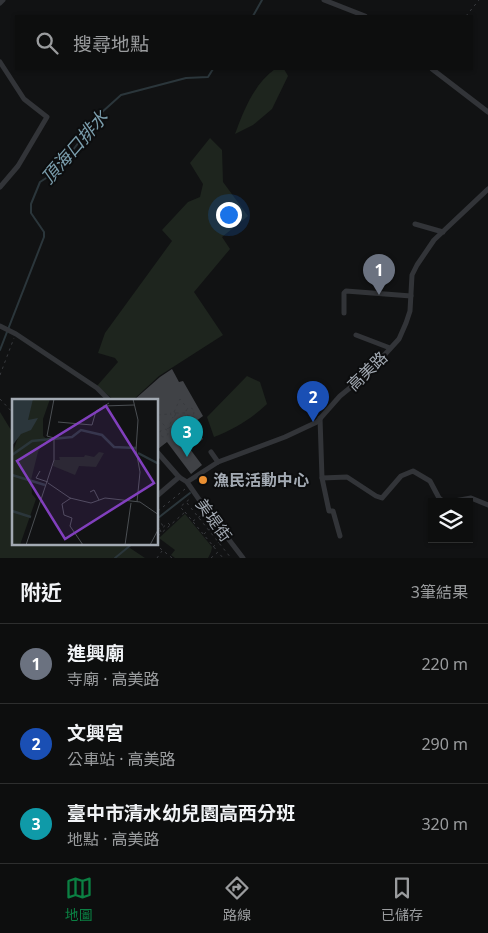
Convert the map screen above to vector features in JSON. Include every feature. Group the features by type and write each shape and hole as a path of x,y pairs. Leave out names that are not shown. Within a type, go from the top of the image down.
{"street":[{"path":"0,3 3,0"},
{"path":"324,0 362,15"},
{"path":"0,62 24,99 46,117 18,166 0,187"},
{"path":"433,70 488,112"},
{"name":"高美路","path":"187,485 218,462 307,428 320,418 340,396 367,374 398,338 406,322 410,311 412,275 417,265 434,240 488,190"},
{"path":"415,224 443,232"},
{"path":"344,314 344,293 346,291 410,296"},
{"path":"0,326 97,388 108,399"},
{"path":"356,334 390,348"},
{"path":"320,418 322,478 329,511 333,510 340,536"},
{"path":"211,452 218,462"},
{"path":"159,454 187,485"},
{"path":"322,478 347,477 382,498 402,476 413,472 430,481 439,498"},
{"path":"159,494 179,477"},
{"name":"美堤街","path":"187,485 243,558"},
{"path":"473,499 488,504"}],"path":[{"path":"467,15 479,0"},
{"path":"0,375 15,336"},
{"path":"0,399 12,412"},
{"path":"168,430 173,417 176,415 175,412 180,399 188,409 194,410 193,415 201,428"},
{"path":"168,430 187,414 188,409"},
{"path":"159,415 175,412 193,415"},
{"path":"170,414 173,417"},
{"path":"159,421 168,430"},
{"path":"159,510 182,492 187,485"},
{"path":"196,495 180,507 223,558"},
{"path":"187,503 231,558"},
{"path":"193,522 206,511"},
{"path":"159,535 185,512"},
{"path":"159,519 164,526"},
{"path":"162,532 160,530 164,526 168,523 170,525"},
{"path":"203,534 208,530"},
{"path":"213,546 218,543"},
{"path":"158,546 172,558"},
{"path":"157,558 163,550"},
{"path":"211,558 218,552"}],"shaded area":[{"path":"274,70 285,70 288,76 272,109 253,125 235,134 255,90"},
{"path":"210,138 222,150 223,182 248,216 222,237 230,249 194,292 223,335 159,376 134,399 113,399 97,386 118,362 115,358 98,353 105,333 172,241 162,230 188,202 200,197 203,184 190,163"},
{"path":"247,376 260,382 267,404 242,423 214,437 207,417"},
{"path":"0,412 12,432 12,546 127,546 145,558 0,558"},
{"path":"185,514 212,547 208,558 175,558 171,555 175,550 159,538"}],"building":[{"path":"172,369 179,382 183,381 203,416 192,424 203,439 190,449 202,465 191,474 167,442 159,448 159,399 135,399"}],"waterway":[{"name":"頂海口排水","path":"254,15 262,0"},
{"name":"頂海口排水","path":"0,350 44,237 44,232 31,213 31,204 40,182 57,171 101,113 121,95 186,78 208,77 212,70"},
{"path":"159,517 190,493"},
{"path":"115,558 130,546"}],"place":[{"name":"進興廟","path":"379,295"},
{"name":"文興宮","path":"313,422"},
{"name":"臺中市清水幼兒園高西分班","path":"187,457"},
{"name":"漁民活動中心","path":"203,480"}]}
